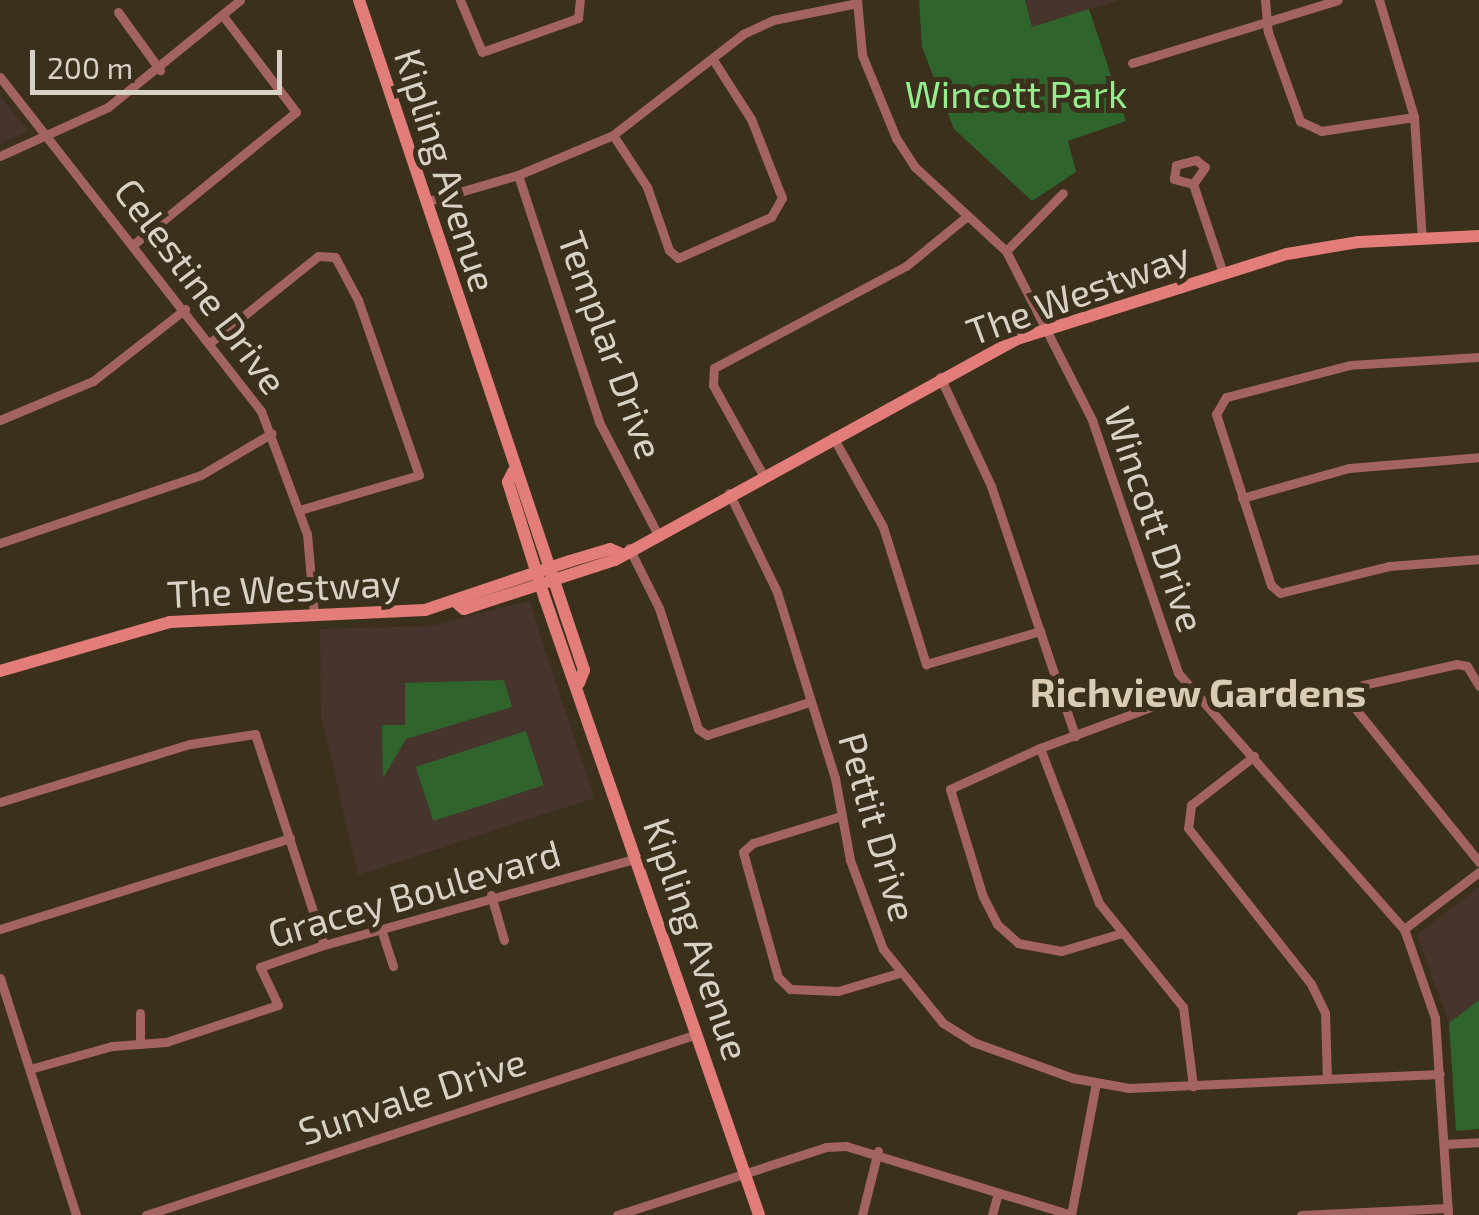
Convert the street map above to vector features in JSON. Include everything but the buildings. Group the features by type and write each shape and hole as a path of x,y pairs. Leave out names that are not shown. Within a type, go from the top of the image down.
{"main road":[{"name":"Kipling Avenue","path":"359,0 513,472 508,482 584,670 579,683 759,1215"},
{"name":"The Westway","path":"0,671 170,622 314,614 402,614 456,603 464,610 546,576 616,560 624,551 940,377 1047,330 1324,246 1479,236"}],"street":[{"path":"0,156 108,107 160,70 240,0"},
{"path":"460,0 482,52 578,18 580,0"},
{"path":"1266,0 1268,22 1293,112 1310,128 1351,129 1414,116"},
{"path":"1132,64 1338,0"},
{"path":"1379,0 1414,116 1422,240"},
{"path":"425,202 518,174 613,135 712,58 773,20 857,2"},
{"name":"Wincott Drive","path":"857,2 862,54 880,108 915,167 1006,251 1106,453 1172,661 1194,691 1404,929 1432,1001 1448,1212"},
{"path":"118,12 160,70"},
{"path":"134,244 296,112 223,16"},
{"path":"613,135 647,187 669,250 678,258 772,217 782,198 751,120 712,58"},
{"name":"Celestine Drive","path":"0,77 212,341 272,432 311,552 314,614"},
{"name":"Templar Drive","path":"518,174 599,422 657,533"},
{"path":"1193,184 1223,274"},
{"path":"1006,251 1064,193"},
{"path":"762,475 713,385 714,368 906,266 966,217"},
{"path":"212,341 318,256 335,257 358,300 420,476 299,510"},
{"path":"0,420 93,381 185,308"},
{"path":"1479,356 1350,365 1226,397 1216,414 1270,585 1280,592 1390,566 1479,559"},
{"path":"940,377 991,486 1075,736"},
{"path":"0,543 201,475 272,432"},
{"path":"832,437 883,528 926,664 1040,631"},
{"path":"1242,498 1349,468 1479,457"},
{"name":"Pettit Drive","path":"729,493 777,592 859,886 899,972 943,1023 973,1042 1096,1083 1194,1086 1440,1074"},
{"path":"624,551 659,608 698,729 707,734 809,702"},
{"path":"1479,686 1467,666 1457,664 1364,685 1350,702 1479,862"},
{"path":"1122,934 1061,951 1018,943 996,924 983,897 950,789 1040,748 1194,691"},
{"path":"0,802 190,744 255,734 324,945"},
{"path":"1040,748 1080,867 1122,934 1183,1007 1194,1086"},
{"path":"1254,756 1190,805 1188,828 1311,984 1325,1013 1327,1080"},
{"path":"841,816 752,843 742,852 778,977 790,989 838,991 899,972"},
{"path":"0,930 290,838"},
{"name":"Gracey Boulevard","path":"30,1070 140,1044 166,1042 278,1005 260,968 324,945 491,895 532,891 638,858"},
{"path":"1404,929 1479,872"},
{"path":"491,895 504,940"},
{"path":"380,930 392,966"},
{"path":"0,978 76,1215"},
{"path":"140,1012 140,1044"},
{"name":"Sunvale Drive","path":"146,1215 696,1034"},
{"path":"617,1215 826,1146 878,1151 998,1194 1071,1215 1096,1083"},
{"path":"1444,1144 1479,1142"},
{"path":"862,1215 878,1151"},
{"path":"992,1215 998,1194"},
{"path":"1301,1215 1448,1212"}],"shaded area":[{"path":"1025,0 1119,0 1032,27"},
{"path":"0,96 28,131 0,144"},
{"path":"529,601 594,798 358,875 321,714 320,629 430,626"},
{"path":"1479,887 1479,1000 1449,1023 1417,935"}],"green space":[{"name":"Wincott Park","path":"919,0 1025,0 1032,27 1089,9 1126,121 1068,141 1076,172 1032,201 954,129 922,47"},
{"path":"504,680 512,707 406,739 383,778 382,725 405,725 405,683"},
{"path":"526,731 544,785 433,821 416,767"},
{"path":"1479,1000 1479,1129 1456,1131 1449,1023"}],"district":[{"name":"Richview Gardens","path":"1198,691"}]}
